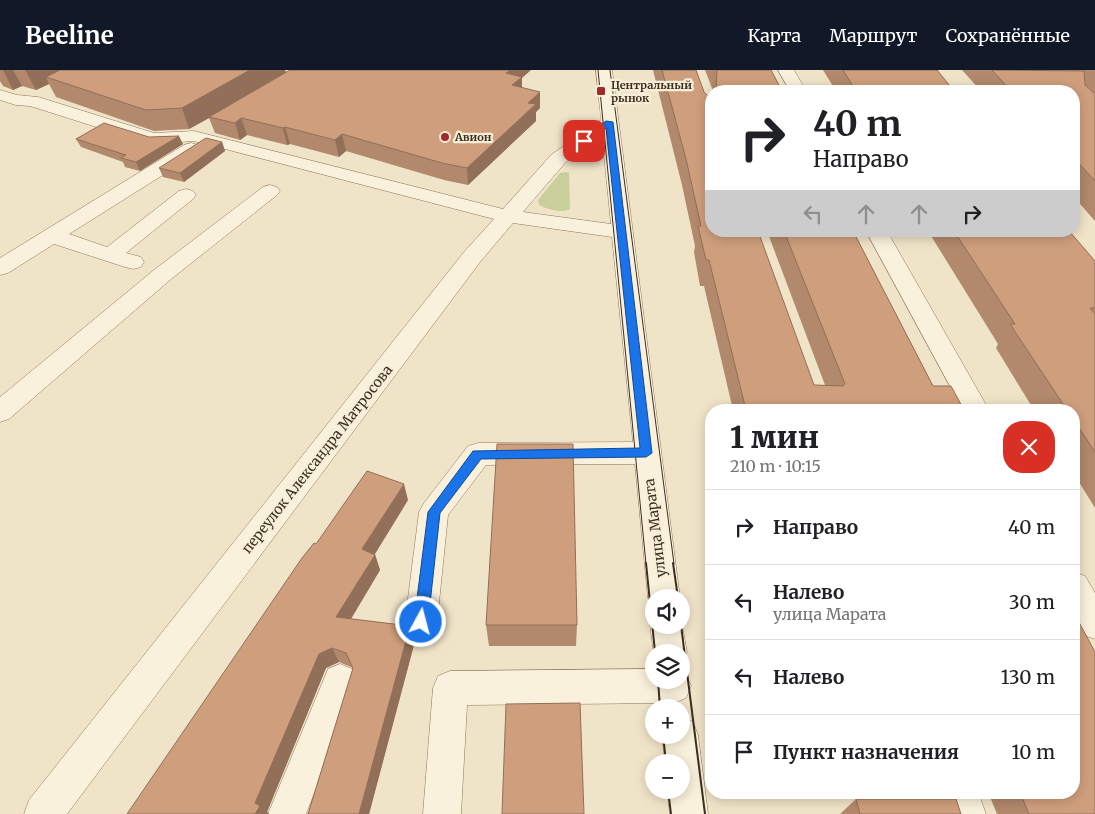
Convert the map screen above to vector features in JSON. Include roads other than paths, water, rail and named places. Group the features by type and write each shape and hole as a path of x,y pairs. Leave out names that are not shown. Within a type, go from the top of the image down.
{"street":[{"name":"улица Марата","path":"604,70 663,589"},
{"path":"786,70 795,85"},
{"path":"32,101 50,92"},
{"path":"0,95 16,100 32,101 153,139 205,133 507,216 622,232"},
{"name":"переулок Александра Матросова","path":"43,814 472,257 558,159 609,122"},
{"path":"0,268 52,236 205,133"},
{"path":"0,412 162,275 270,191"},
{"path":"110,255 186,195"},
{"path":"52,236 133,262"},
{"path":"879,237 973,404"},
{"path":"421,622 434,512 478,454 646,453"},
{"path":"1080,597 1095,624"},
{"path":"287,814 340,681"},
{"path":"442,814 450,688 675,691"},
{"path":"681,744 689,814"},
{"path":"962,799 967,814"}],"tram line":[{"path":"598,70 646,564"},
{"path":"610,70 674,564"},
{"path":"646,563 654,644"},
{"path":"673,563 677,589"},
{"path":"682,634 705,814"},
{"path":"659,689 659,699"},
{"path":"664,744 665,754"},
{"path":"669,799 671,814"}],"place":[{"name":"Центральный рынок","path":"601,91"},
{"name":"Авион","path":"445,137"}]}
